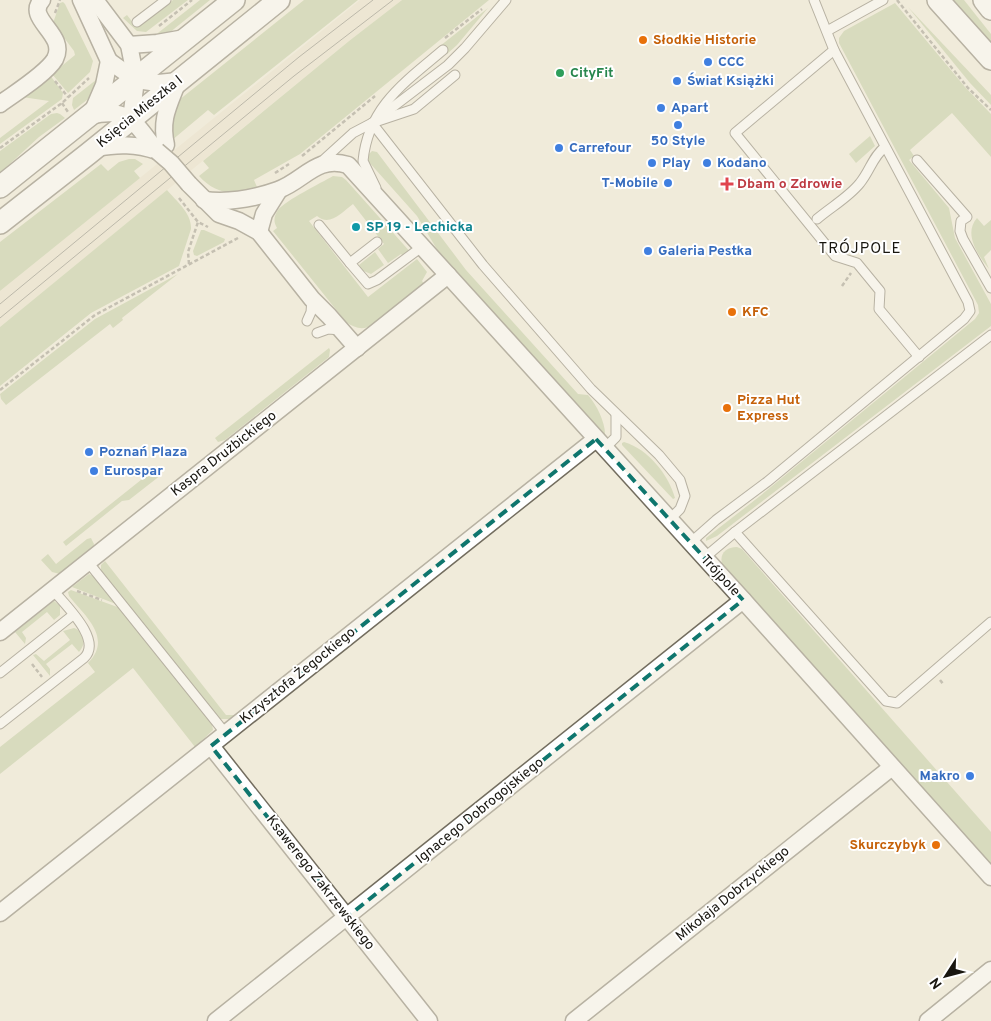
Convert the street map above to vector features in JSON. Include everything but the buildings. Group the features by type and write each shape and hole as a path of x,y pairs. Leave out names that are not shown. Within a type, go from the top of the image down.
{"street":[{"path":"0,104 44,71 57,54 58,48 55,39 37,11 37,6 42,0"},
{"path":"81,0 109,61 136,80 158,84 178,82 164,115 162,148"},
{"path":"95,0 129,45 136,80 132,119"},
{"name":"Księcia Mieszka I","path":"0,187 234,0"},
{"name":"Księcia Mieszka I","path":"0,223 279,0"},
{"path":"938,0 991,59"},
{"path":"984,0 991,9"},
{"path":"129,45 157,43 190,37"},
{"path":"90,116 104,85 109,61"},
{"path":"90,116 105,112 132,119 162,148 188,184 219,214 259,232 312,299 342,330 356,348"},
{"path":"96,148 129,144 162,148"},
{"name":"Trójpole","path":"279,190 327,162 339,162 348,165 743,600 991,877"},
{"path":"204,200 230,202 279,190"},
{"path":"259,232 264,214 279,190"},
{"name":"Kaspra Drużbickiego","path":"0,632 448,275"},
{"name":"Krzysztofa Żegockiego","path":"0,914 226,734 600,444"},
{"name":"Ignacego Dobrogojskiego","path":"216,1021 743,600"},
{"name":"Ksawerego Zakrzewskiego","path":"211,746 430,1021"},
{"name":"Mikołaja Dobrzyckiego","path":"574,1021 892,767"},
{"path":"928,1021 991,970"}],"lane":[{"path":"137,22 166,0"},
{"path":"314,168 353,133 372,122 448,65 506,0"},
{"path":"690,543 919,357 964,319 970,311 969,306 882,149 834,50 814,0"},
{"path":"827,31 883,0"},
{"path":"384,204 363,161 372,122 397,88 443,50"},
{"path":"834,50 735,133 836,256 857,263 869,277 880,291 879,309 919,357"},
{"path":"372,122 414,109 455,75"},
{"path":"372,122 483,265 591,389 616,415 659,454 680,480 685,496 680,509 669,520"},
{"path":"817,219 858,185 882,149"},
{"path":"917,160 967,217 961,221 960,231 990,282"},
{"path":"319,224 368,284 377,280 423,246"},
{"path":"350,263 378,242"},
{"path":"307,321 311,312 312,299"},
{"path":"317,333 328,329 342,330"},
{"path":"704,558 735,532 991,335"},
{"path":"600,444 616,437 616,415"},
{"path":"735,532 886,701 897,703 991,622"},
{"path":"88,562 226,734"},
{"path":"0,724 88,654 90,646 88,635 53,590"},
{"path":"0,673 73,615"}],"path":[{"path":"155,30 192,0"},
{"path":"898,0 968,88 991,110"},
{"path":"51,75 68,97"},
{"path":"0,148 90,78"},
{"path":"189,264 188,252 198,222"},
{"path":"0,390 95,315 242,237"}],"highlighted area":[{"path":"596,439 743,600 347,917 211,746"}],"shaded area":[{"path":"360,0 402,0 349,41 0,327 0,291"}],"green space":[{"path":"173,0 188,0 146,32 137,31 123,18 127,15 134,24 139,26"},
{"path":"200,0 210,0 169,33 149,40"},
{"path":"304,0 358,0 214,115 208,110 171,141 171,111 179,100"},
{"path":"402,0 489,0 300,154 254,180 257,187 241,192 226,192 212,187 199,176 209,168 203,161"},
{"path":"946,0 964,0 991,34 991,50"},
{"path":"63,2 93,61 90,72 68,93 52,74 75,55 53,23 60,3"},
{"path":"895,3 965,87 991,114 991,157 952,113 910,150 914,156 909,160 949,208 955,238 991,304 991,326 717,536 706,541 706,538 760,496 975,319 979,313 978,305 839,43 839,38 844,31"},
{"path":"908,7 991,95 991,105 970,83"},
{"path":"488,8 457,45 447,54 440,46"},
{"path":"50,75 63,93 62,99 0,144 0,138 49,101 22,97"},
{"path":"101,76 92,96 74,110 72,105 73,98"},
{"path":"57,113 65,118 39,137 0,173 0,151 51,114"},
{"path":"870,136 875,146 856,163 849,154"},
{"path":"372,151 377,152 466,270 578,394 588,395 600,415 605,436 441,256 417,216 368,161 367,156"},
{"path":"135,159 143,164 134,171 140,178 0,291 0,242 101,164 108,171 119,162"},
{"path":"333,176 342,177 346,180 412,254 404,257 401,254 388,263 378,249 384,244 353,204 331,219 322,219 317,216 309,221 368,297 417,259 427,272 422,281 425,285 374,325 366,328 356,327 346,322 273,231 277,228 276,214 282,206"},
{"path":"167,190 183,208 191,223 191,229 179,266 91,313 0,386 0,327"},
{"path":"977,218 984,226 991,220 991,250 984,257 989,269 977,251 972,237 971,231"},
{"path":"201,230 225,239 224,242 197,256 194,255 193,251"},
{"path":"375,252 384,265 371,274 361,270 359,265"},
{"path":"178,274 122,318 123,320 113,328 110,324 6,405 1,399 0,394 95,319"},
{"path":"329,348 329,357 225,440 218,442 215,438"},
{"path":"624,442 633,445 649,456 667,480 675,498 673,499 622,445"},
{"path":"156,468 161,475 129,500 122,501 66,546 63,542"},
{"path":"91,538 94,544 93,548 60,574 52,572 41,560 48,554 56,564 87,539"},
{"path":"732,547 742,549 991,832 991,866 725,569 722,561 723,554"},
{"path":"105,561 226,715 235,715 230,719 219,719 101,571 101,565"},
{"path":"89,574 96,577 116,604 72,587"},
{"path":"71,590 120,608 212,724 213,730 195,747 133,668 0,774 0,747 95,672 88,663 95,654 98,645 97,636 89,619 69,596 68,592"},
{"path":"54,601 60,606 60,615 54,620 47,612 22,632 26,638 25,644 15,632"},
{"path":"74,628 83,635 82,649 79,652 72,644 46,664 50,669 50,676 33,655 36,654 44,661 70,640 63,631"}],"tram line":[{"path":"0,304 299,57 373,0"},
{"path":"0,318 294,76 393,0"}],"place":[{"name":"Słodkie Historie","path":"643,40"},
{"name":"CCC","path":"708,62"},
{"name":"CityFit","path":"560,73"},
{"name":"Świat Książki","path":"677,81"},
{"name":"Apart","path":"661,108"},
{"name":"50 Style","path":"678,125"},
{"name":"Carrefour","path":"559,148"},
{"name":"Play","path":"652,163"},
{"name":"Kodano","path":"707,163"},
{"name":"T-Mobile","path":"668,183"},
{"name":"Dbam o Zdrowie","path":"727,184"},
{"name":"SP 19 - Lechicka","path":"356,227"},
{"name":"Galeria Pestka","path":"648,251"},
{"name":"KFC","path":"732,312"},
{"name":"Pizza Hut Express","path":"727,408"},
{"name":"Poznań Plaza","path":"89,452"},
{"name":"Eurospar","path":"94,471"},
{"name":"Makro","path":"970,776"},
{"name":"Skurczybyk","path":"936,845"}],"district":[{"name":"TRÓJPOLE","path":"860,249"}]}
